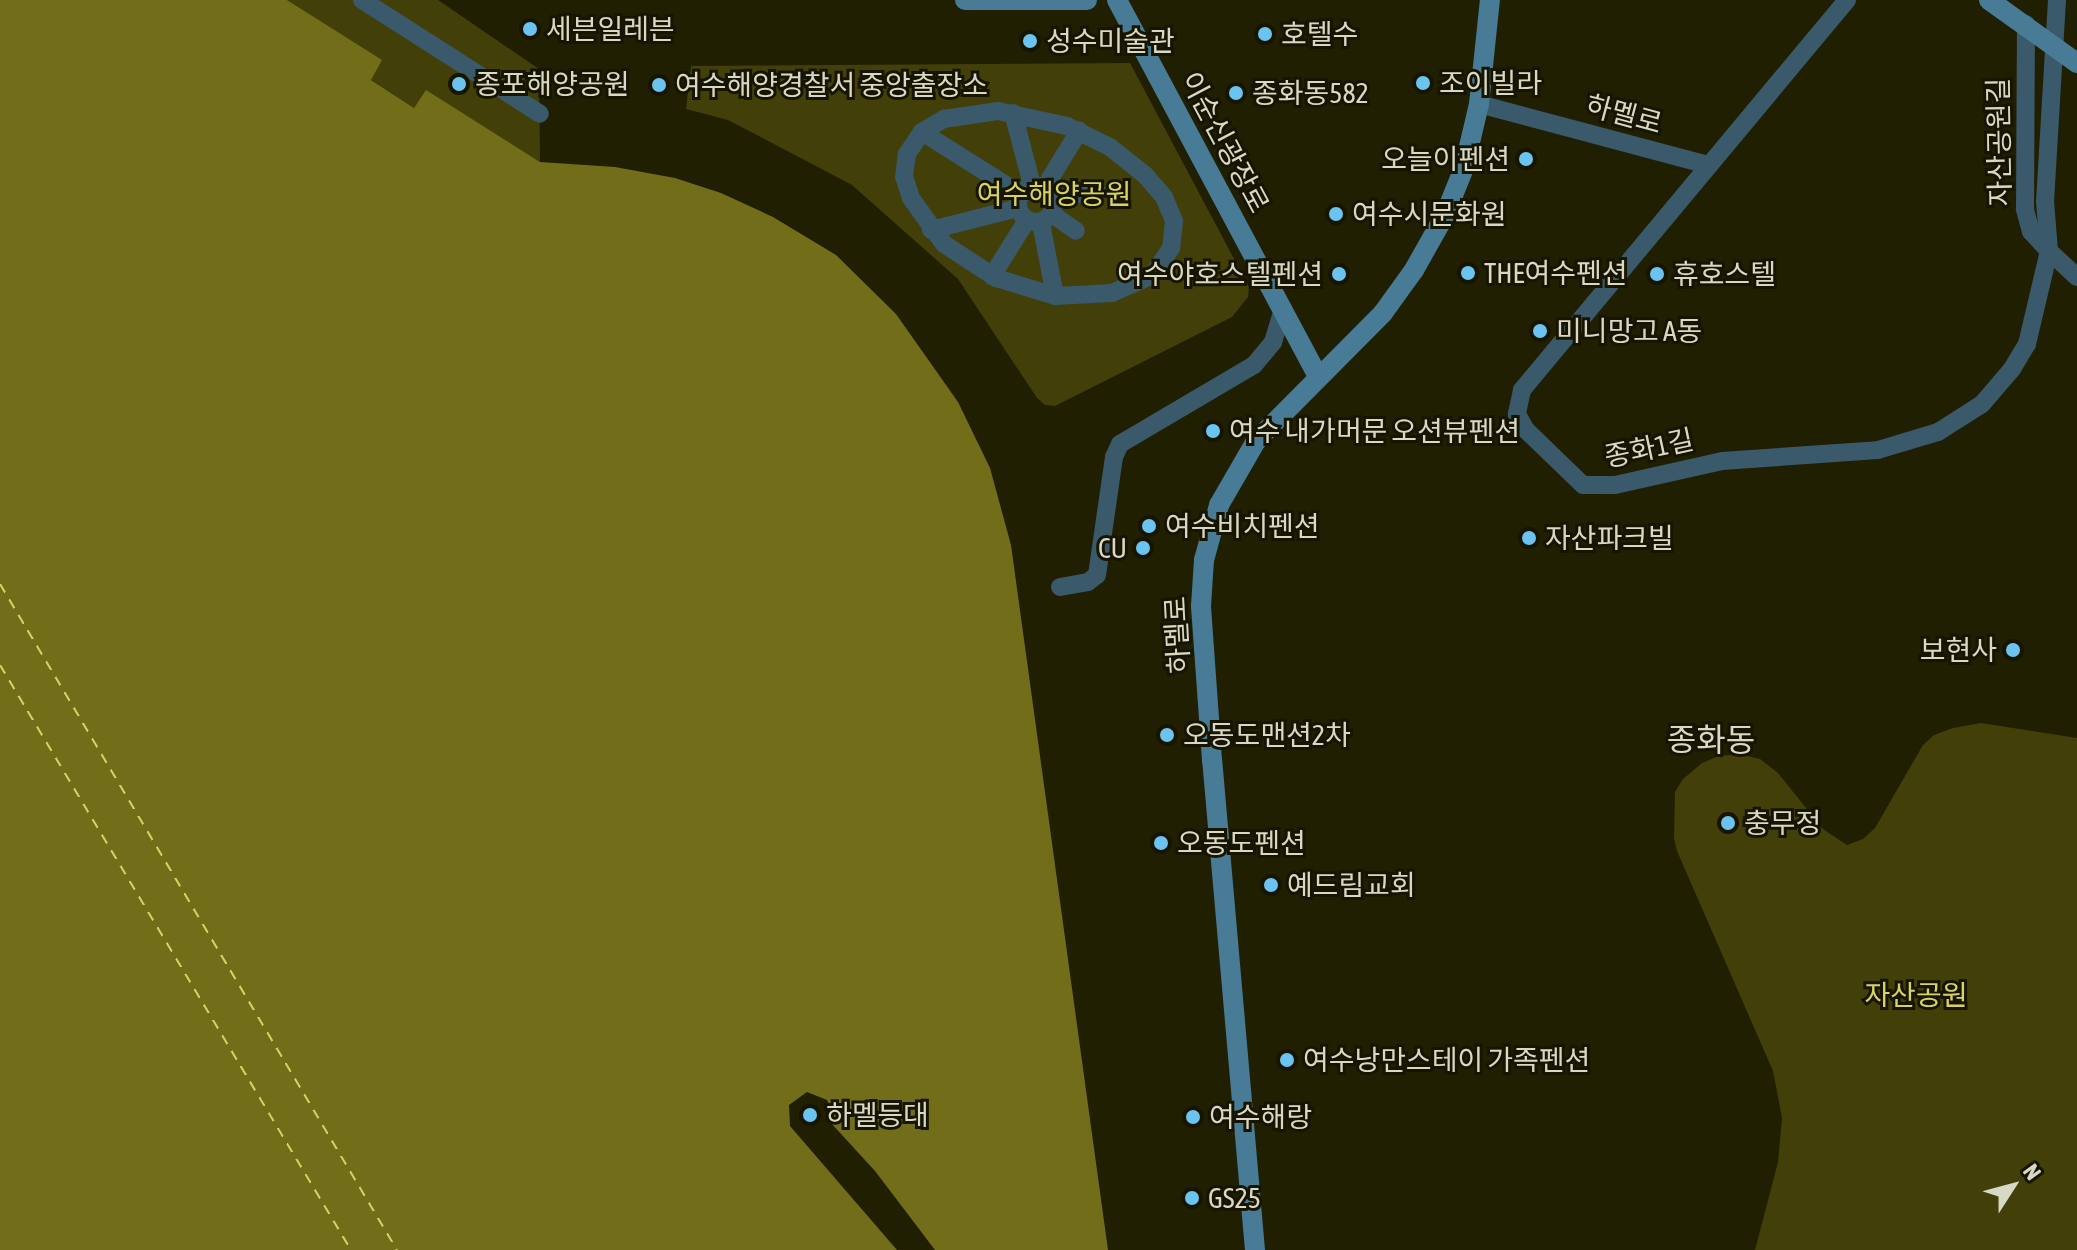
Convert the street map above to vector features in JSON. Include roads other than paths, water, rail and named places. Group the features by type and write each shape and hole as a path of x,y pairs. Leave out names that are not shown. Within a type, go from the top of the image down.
{"street":[{"path":"362,0 540,114"},
{"path":"965,0 1087,0"},
{"name":"이순신광장로","path":"1117,0 1318,376"},
{"name":"하멜로","path":"1255,1250 1211,745 1201,606 1202,574 1219,505 1240,466 1267,427 1383,313 1419,262 1458,185 1479,104 1490,0"},
{"name":"종화1길","path":"1847,0 1518,398 1517,414 1526,430 1583,485 1615,485 1722,461 1862,453 1906,443 1955,424 1982,404 2021,356 2033,327 2049,251"},
{"path":"1989,0 2077,63"},
{"name":"자산공원길","path":"2049,251 2045,191 2057,0"},
{"name":"자산공원길","path":"2026,24 2025,209 2031,232 2077,277"},
{"name":"하멜로","path":"1479,104 1709,165"},
{"path":"1013,113 1055,296"},
{"path":"1013,113 1042,118 1079,131 1124,156 1161,191 1171,209 1175,235 1163,265 1136,285 1098,295 1055,296 992,276 958,255 931,230 911,198 904,177 907,154 922,132 944,119 961,115 1013,113"},
{"path":"992,276 1079,131"},
{"path":"922,132 1076,231"},
{"path":"931,230 1096,190"},
{"path":"1060,587 1088,582 1097,575 1114,457 1120,444 1254,365 1273,342 1283,310"}],"place":[{"name":"세븐일레븐","path":"530,29"},
{"name":"호텔수","path":"1265,34"},
{"name":"성수미술관","path":"1030,41"},
{"name":"조이빌라","path":"1423,83"},
{"name":"종포해양공원","path":"459,84"},
{"name":"여수해양경찰서 중앙출장소","path":"659,85"},
{"name":"종화동582","path":"1236,93"},
{"name":"오늘이펜션","path":"1526,159"},
{"name":"여수시문화원","path":"1336,214"},
{"name":"THE여수펜션","path":"1468,273"},
{"name":"여수야호스텔펜션","path":"1339,274"},
{"name":"휴호스텔","path":"1657,274"},
{"name":"미니망고 A동","path":"1540,331"},
{"name":"여수 내가머문 오션뷰펜션","path":"1213,431"},
{"name":"여수비치펜션","path":"1149,526"},
{"name":"자산파크빌","path":"1529,538"},
{"name":"CU","path":"1143,548"},
{"name":"보현사","path":"2013,650"},
{"name":"오동도맨션2차","path":"1167,735"},
{"name":"충무정","path":"1728,823"},
{"name":"오동도펜션","path":"1161,843"},
{"name":"예드림교회","path":"1271,885"},
{"name":"여수낭만스테이 가족펜션","path":"1287,1060"},
{"name":"하멜등대","path":"810,1115"},
{"name":"여수해랑","path":"1193,1117"},
{"name":"GS25","path":"1192,1198"}],"district":[{"name":"종화동","path":"1711,740"}],"park label":[{"name":"여수해양공원","path":"1054,194"},
{"name":"자산공원","path":"1916,995"}]}
